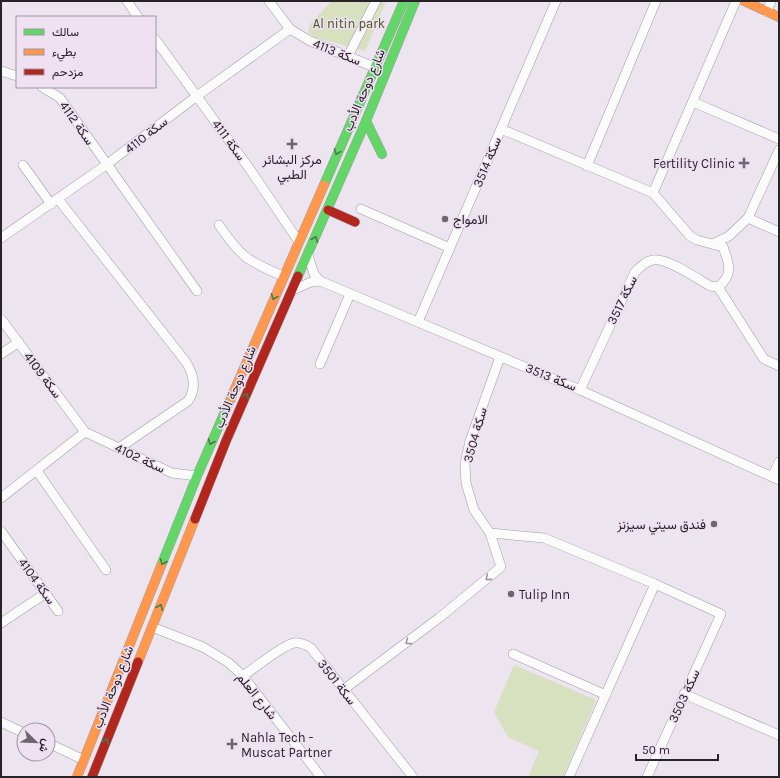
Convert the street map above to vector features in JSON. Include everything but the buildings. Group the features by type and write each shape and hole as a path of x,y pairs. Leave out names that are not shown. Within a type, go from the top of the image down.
{"main road":[{"name":"شارع دوحة الأدب","path":"77,777 197,476 404,1"},
{"name":"شارع دوحة الأدب","path":"92,777 226,441 328,210 415,1"},
{"path":"744,1 779,17"},
{"path":"366,121 382,154"},
{"path":"328,210 354,222"}],"street":[{"path":"127,1 137,16"},
{"name":"سكة 4113","path":"269,1 290,30 310,41 374,67"},
{"path":"348,56 376,1"},
{"name":"سكة 3514","path":"418,322 556,1"},
{"path":"587,166 656,1"},
{"path":"653,193 736,1"},
{"path":"767,12 771,1"},
{"name":"سكة 4110","path":"1,238 106,165 197,96 290,30"},
{"name":"سكة 4111","path":"156,40 249,168 299,242"},
{"path":"1,71 16,76"},
{"name":"سكة 4112","path":"44,88 60,98 106,165 197,291"},
{"path":"693,102 779,139"},
{"path":"501,129 653,193 690,236 697,240 713,244 724,243 748,218 779,150"},
{"path":"23,165 186,362 194,377 194,390 188,401 119,448"},
{"path":"360,209 450,248"},
{"path":"748,218 779,232"},
{"path":"219,225 242,255 258,265 283,276"},
{"path":"724,243 730,266 730,275 724,283 718,287 764,359 779,366"},
{"path":"308,255 314,274 320,281"},
{"name":"سكة 3517","path":"580,390 630,280 643,264 654,260 663,260 710,286 718,287"},
{"path":"293,290 311,282 320,281"},
{"name":"سكة 3513","path":"320,281 580,390 776,478"},
{"path":"320,364 350,294"},
{"name":"سكة 4109","path":"1,319 85,432"},
{"path":"1,354 19,342"},
{"name":"سكة 3504","path":"343,690 441,617 501,567 490,533 474,510 466,483 465,464 470,441 500,357"},
{"path":"1,498 85,432"},
{"name":"سكة 4102","path":"85,432 172,473 197,476"},
{"path":"776,478 779,462"},
{"path":"37,471 106,570"},
{"name":"سكة 4104","path":"1,531 58,611"},
{"path":"490,533 544,538 655,584 568,777"},
{"name":"سكة 3503","path":"647,777 720,614 655,584"},
{"path":"1,623 46,594"},
{"name":"شارع العلم","path":"152,628 203,647 229,663 243,676 321,777"},
{"name":"سكة 3501","path":"243,676 288,645 300,643 311,648 413,777"},
{"path":"513,654 606,695"},
{"path":"684,694 779,735"},
{"path":"1,722 16,729"},
{"path":"56,747 84,760"}],"green space":[{"name":"Al nitin park","path":"332,1 386,1 365,51 314,37 308,32 310,24"},
{"path":"514,665 596,700 563,777 528,777 539,751 508,737 494,712"}],"traffic: fast":[{"path":"324,185 404,1"},
{"path":"298,276 366,121 415,1"},
{"path":"366,121 382,154"},
{"path":"161,566 197,476 231,398"}],"traffic: slow":[{"path":"744,1 779,17"},
{"path":"231,398 324,185"},
{"path":"138,662 195,519"},
{"path":"77,777 161,566"}],"traffic: jam":[{"path":"328,210 355,222"},
{"path":"195,519 226,441 298,276"},
{"path":"92,777 138,662"}],"place":[{"name":"مركز البشائر الطبي","path":"292,144"},
{"name":"Fertility Clinic","path":"744,163"},
{"name":"الامواج","path":"445,219"},
{"name":"فندق سيتي سيزنز","path":"714,524"},
{"name":"Tulip Inn","path":"511,594"},
{"name":"Nahla Tech - Muscat Partner","path":"232,744"}]}
